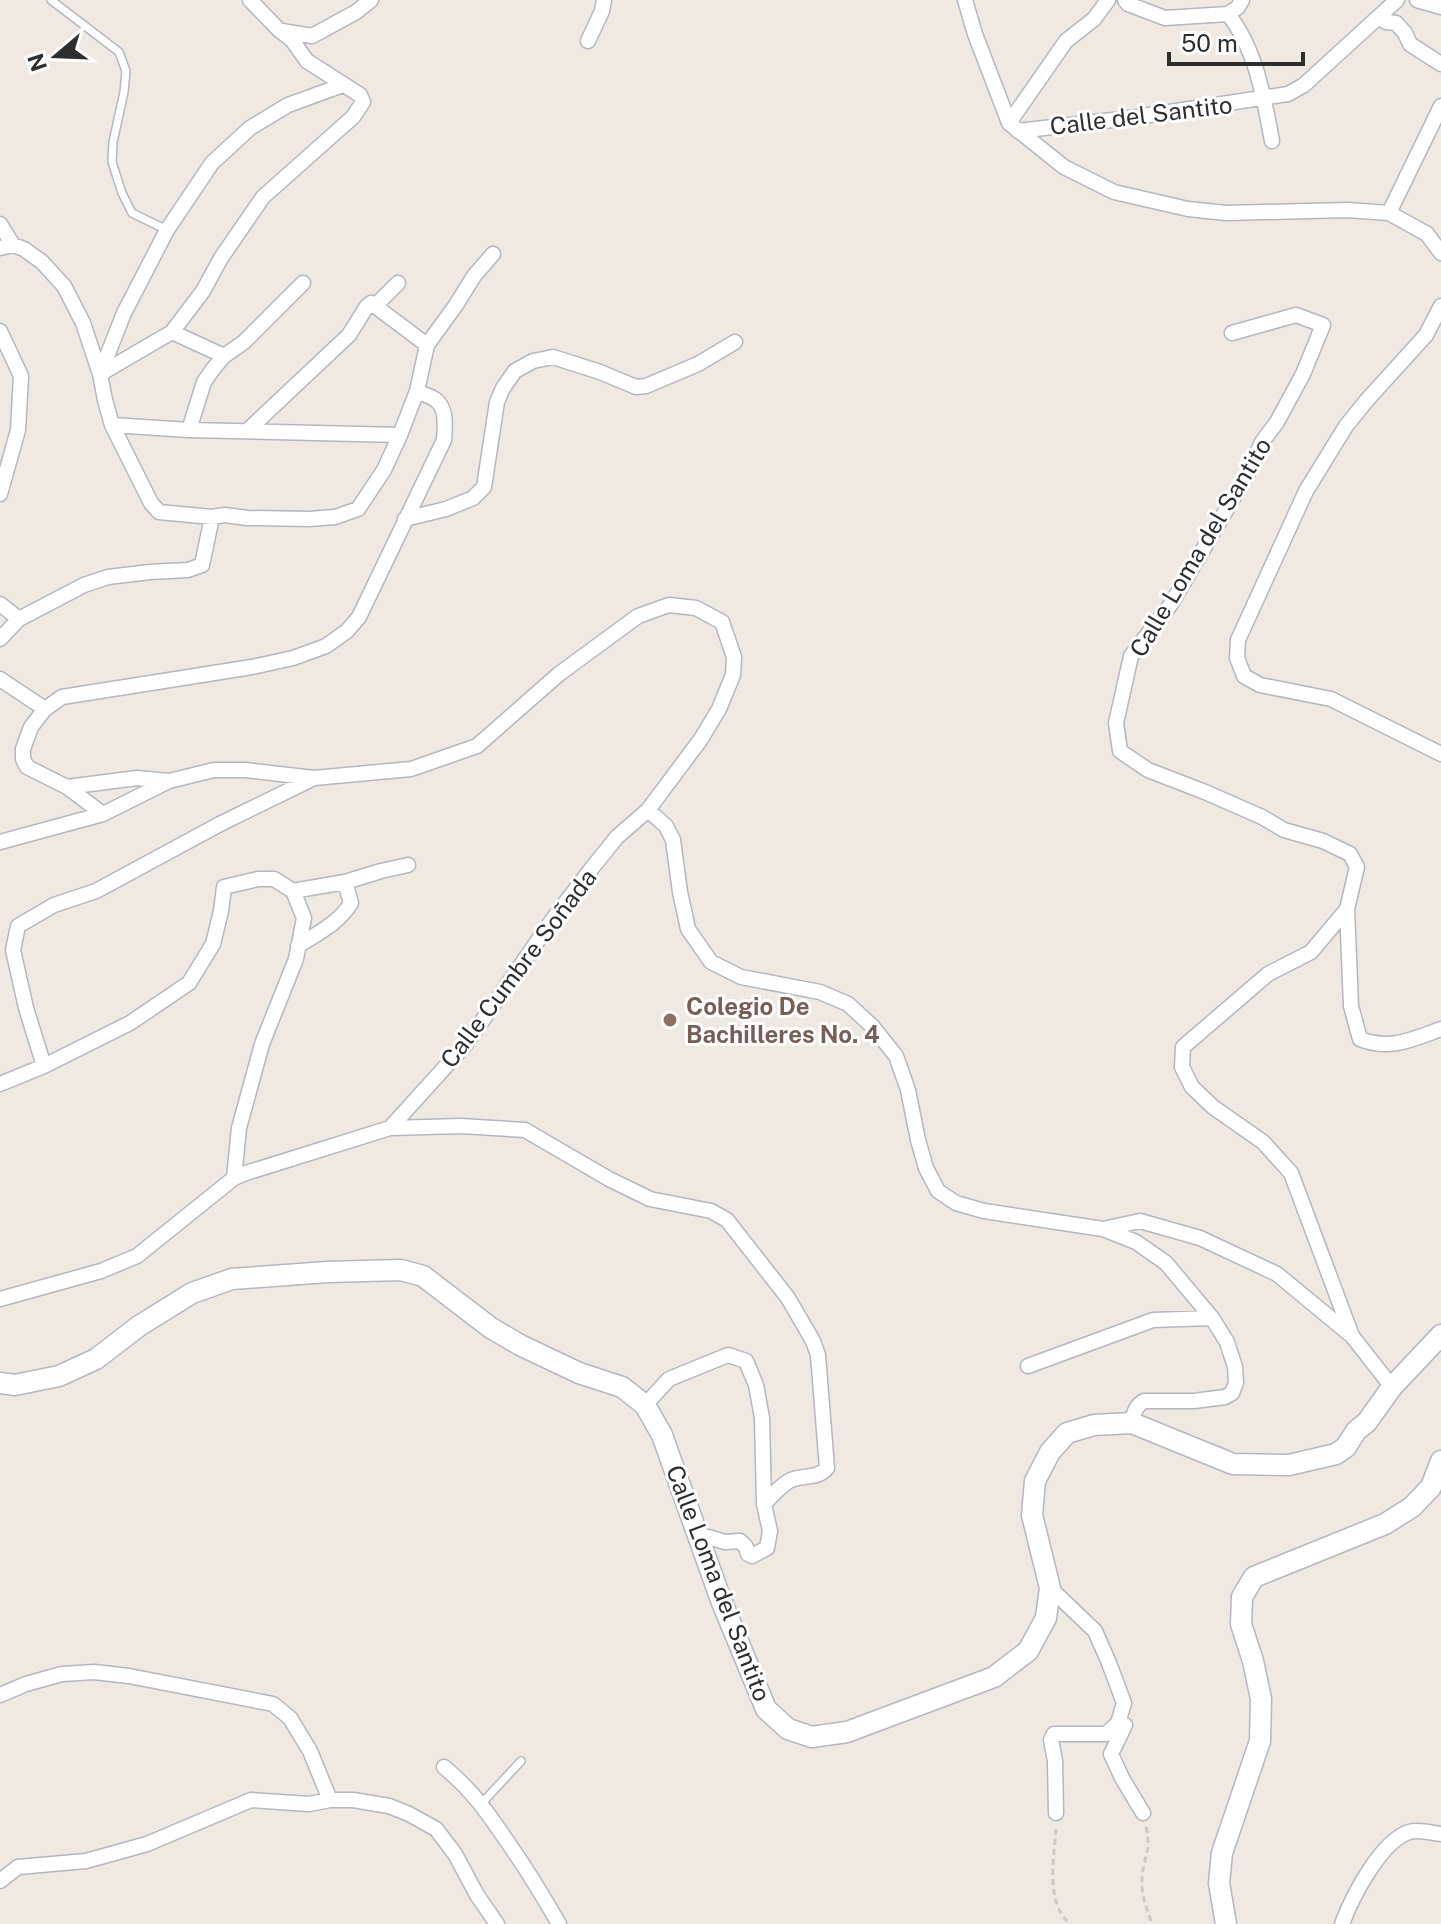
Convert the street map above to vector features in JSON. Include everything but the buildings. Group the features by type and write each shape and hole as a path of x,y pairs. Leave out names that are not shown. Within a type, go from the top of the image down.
{"main road":[{"name":"Calle Loma del Santito","path":"0,1383 15,1385 59,1376 96,1359 139,1326 192,1293 232,1279 401,1270 423,1276 491,1328 520,1345 579,1373 622,1387 645,1405 662,1435 721,1600 766,1709 788,1729 812,1737 847,1732 994,1677 1028,1651 1046,1618 1050,1588 1032,1515 1035,1481 1050,1452 1067,1433 1094,1425 1132,1423 1233,1464 1289,1465 1336,1454 1441,1335"},
{"path":"1226,1924 1219,1883 1222,1853 1260,1741 1261,1699 1241,1624 1242,1597 1254,1577 1385,1524 1412,1507 1431,1487 1441,1461"}],"street":[{"path":"100,374 172,332 203,291 221,258 263,197 353,117 363,102 360,95 307,61 292,40 250,0"},
{"path":"279,30 312,36 356,12 371,0"},
{"path":"588,41 604,0"},
{"path":"965,0 975,34 1013,127 1064,167 1114,192 1188,209 1226,213 1347,210 1389,213 1427,234 1441,253"},
{"path":"1013,127 1066,41 1094,19 1108,0"},
{"path":"1125,0 1128,4 1165,18 1228,14 1242,0"},
{"path":"1158,16 1159,0"},
{"name":"Calle del Santito","path":"1013,127 1130,118 1288,94 1304,85 1397,0"},
{"path":"1417,0 1441,7"},
{"path":"1228,14 1241,34 1259,76 1264,98"},
{"path":"1382,16 1386,22 1396,23 1410,44 1441,64"},
{"path":"100,374 124,313 167,230 212,163 250,128 288,105 343,85"},
{"name":"Calle del Santito","path":"1264,98 1272,141"},
{"path":"1389,213 1441,106"},
{"path":"0,224 6,247 24,249 42,262 64,286 83,323 100,374 112,425 151,503 159,512 212,517 309,519 335,517 358,509 384,470 400,435 417,391 427,345 474,276 493,254"},
{"path":"189,430 204,382 224,356 244,342 303,283"},
{"path":"247,431 349,335 367,306 374,304 398,283"},
{"path":"374,304 427,345"},
{"path":"1441,306 1426,335 1346,426 1306,491 1238,640 1237,658 1244,676 1260,685 1331,699 1441,754"},
{"name":"Calle Loma del Santito","path":"1232,333 1296,315 1323,325 1303,374 1277,422 1262,442 1248,473 1171,604 1131,656 1116,723 1120,751 1148,770 1220,798 1284,830 1323,841 1350,854 1357,867 1347,909 1311,952 1268,974 1183,1047 1182,1067 1192,1087 1213,1107 1263,1142 1291,1173 1352,1336 1392,1387"},
{"path":"0,331 21,376 18,430 0,494"},
{"path":"172,332 224,356"},
{"path":"405,519 446,509 473,498 484,487 497,402 515,371 533,361 553,357 636,387 646,386 698,364 735,342"},
{"path":"103,814 67,787 27,767 23,749 31,727 45,709 62,697 293,658 326,646 347,631 359,617 444,440 442,408 437,400 417,391"},
{"path":"112,425 400,435"},
{"path":"0,639 19,619 84,585 108,577 196,569 202,565 212,517"},
{"path":"0,604 19,619"},
{"name":"Calle Cumbre Soñada","path":"314,778 411,769 477,746 559,674 638,616 669,605 696,608 722,622 734,657 733,675 719,709 701,739 648,810 617,837 592,868 466,1044 390,1128"},
{"path":"0,679 45,709"},
{"path":"0,842 103,814 169,781 214,770 245,770 314,778"},
{"path":"67,787 137,778 169,781"},
{"path":"44,1066 26,1008 13,950 18,926 54,905 96,891 220,824 314,778"},
{"path":"648,810 666,826 673,840 688,929 711,962 741,977 820,992 848,1004 873,1027 896,1056 908,1090 926,1168 938,1191 956,1203 984,1211 1103,1229 1136,1242 1166,1263 1212,1318 1227,1342 1235,1367 1236,1383 1232,1393 1225,1397 1194,1401 1144,1401 1138,1404 1132,1423"},
{"path":"293,891 345,882 408,865"},
{"path":"0,1084 130,1023 189,983 213,944 224,887 258,879 274,879 293,891 304,918 296,959 262,1044 239,1128 234,1178"},
{"path":"298,946 335,922 346,911 351,903 345,882"},
{"path":"1347,909 1351,1006 1360,1039 1376,1045 1402,1043 1441,1029"},
{"path":"0,1299 101,1271 137,1256 234,1178 246,1173 390,1128 461,1126 525,1130 650,1199 699,1207 727,1220 788,1298 807,1328 818,1355 827,1468 824,1473 787,1482 764,1504"},
{"path":"1103,1229 1140,1221 1200,1238 1277,1274 1352,1336"},
{"path":"1028,1366 1153,1320 1212,1318"},
{"path":"645,1405 669,1379 728,1355 746,1361 756,1385 762,1418 764,1504 770,1531 768,1546 752,1556 740,1541 700,1539"},
{"path":"1050,1588 1095,1631 1124,1703 1118,1723 1106,1734 1054,1734 1051,1740 1055,1761 1056,1813"},
{"path":"0,1695 62,1674 94,1672 273,1704 290,1718 310,1751 330,1800"},
{"path":"1118,1723 1125,1725 1111,1754 1143,1813"},
{"path":"444,1767 482,1803 559,1924"},
{"path":"0,1865 18,1867 86,1861 147,1844 251,1800 309,1804 353,1800 389,1806 436,1829 455,1854 497,1924"},
{"path":"1342,1924 1366,1877 1390,1843 1411,1830 1441,1834"},
{"path":"0,1881 18,1867"}],"lane":[{"path":"51,0 119,52 126,71 112,162 132,213 167,230"},
{"path":"482,1803 521,1761"}],"path":[{"path":"1056,1813 1055,1898 1063,1918 1070,1924"},
{"path":"1143,1813 1150,1842 1142,1874 1142,1892 1152,1924"}],"place":[{"name":"Colegio De Bachilleres No. 4","path":"670,1020"}]}
